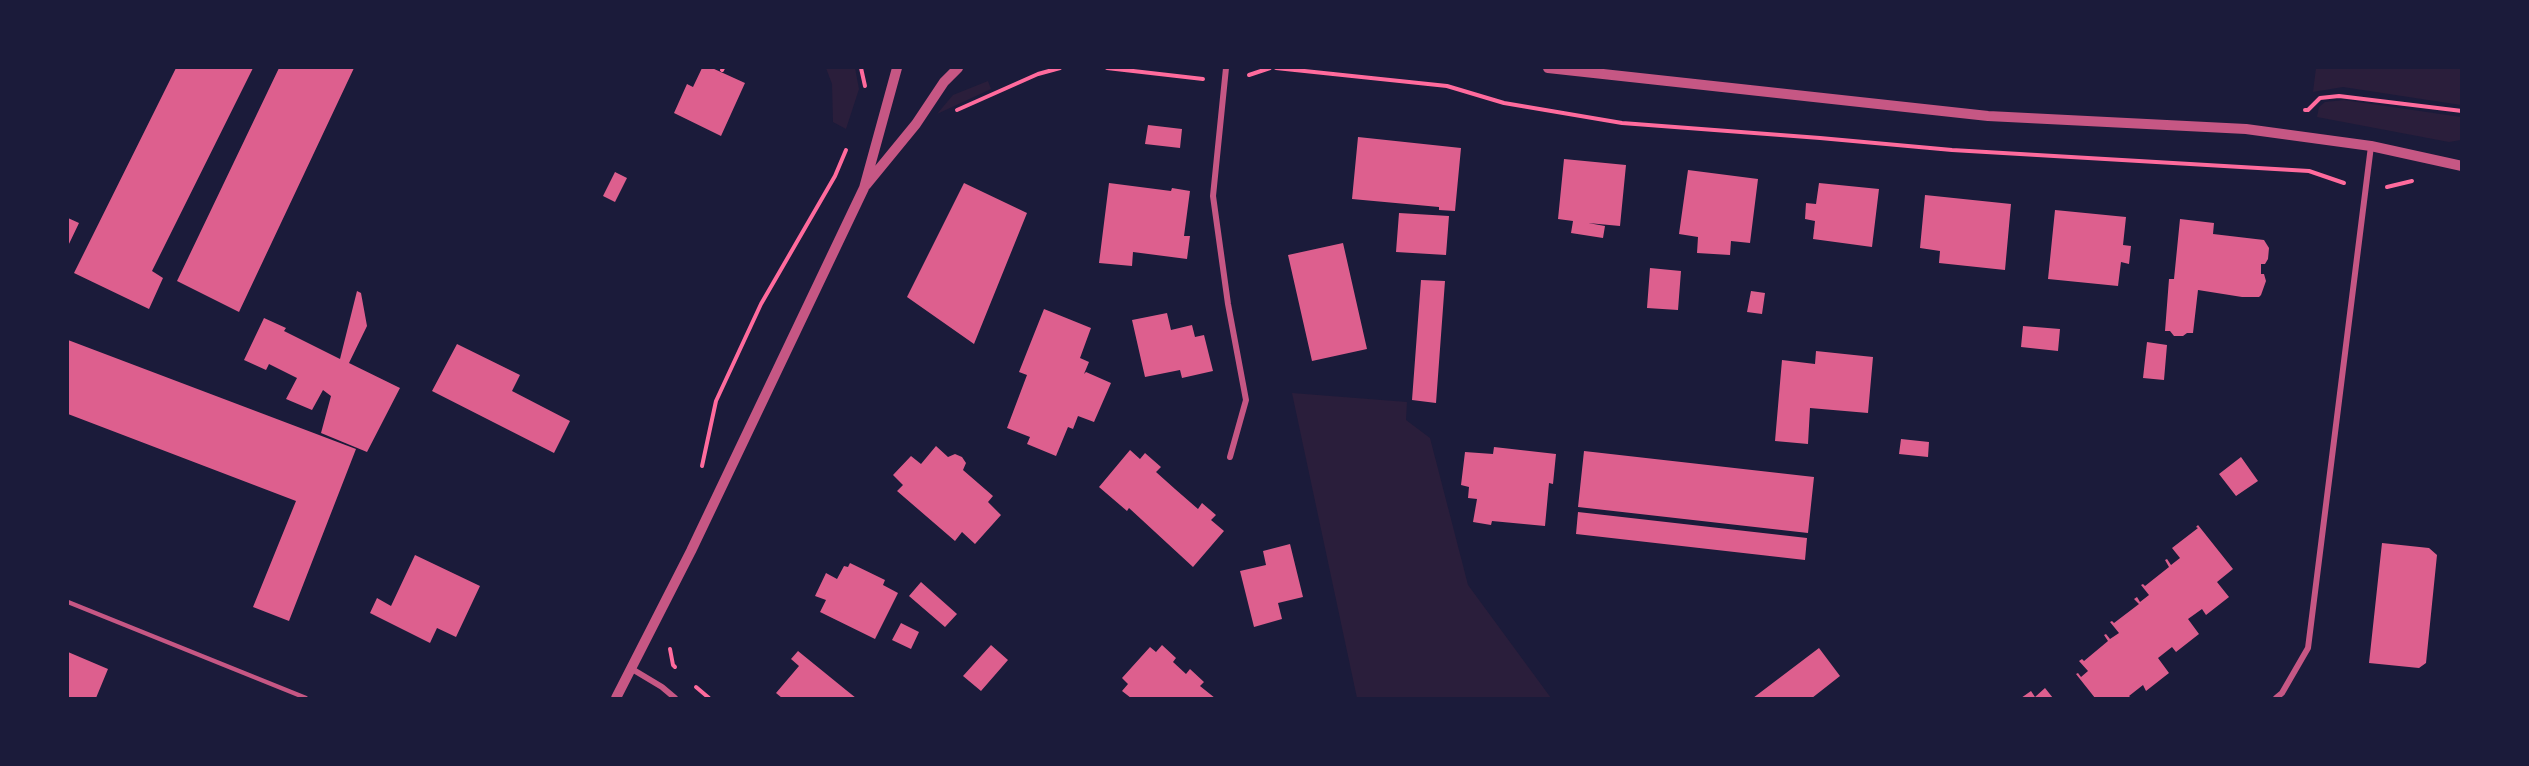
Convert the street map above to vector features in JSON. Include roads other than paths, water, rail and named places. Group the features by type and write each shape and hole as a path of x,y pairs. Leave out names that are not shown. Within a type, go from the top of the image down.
{"street":[{"path":"616,699 691,551 864,188 897,68"},
{"path":"864,188 916,124 944,82 958,68"},
{"path":"1226,68 1213,196 1228,304 1246,400 1230,457"},
{"path":"1548,68 1988,116 2246,129 2371,146 2462,166"},
{"path":"2276,699 2282,693 2308,648 2371,146"},
{"path":"632,669 662,687 675,699"}],"lane":[{"path":"68,602 306,699"}]}
